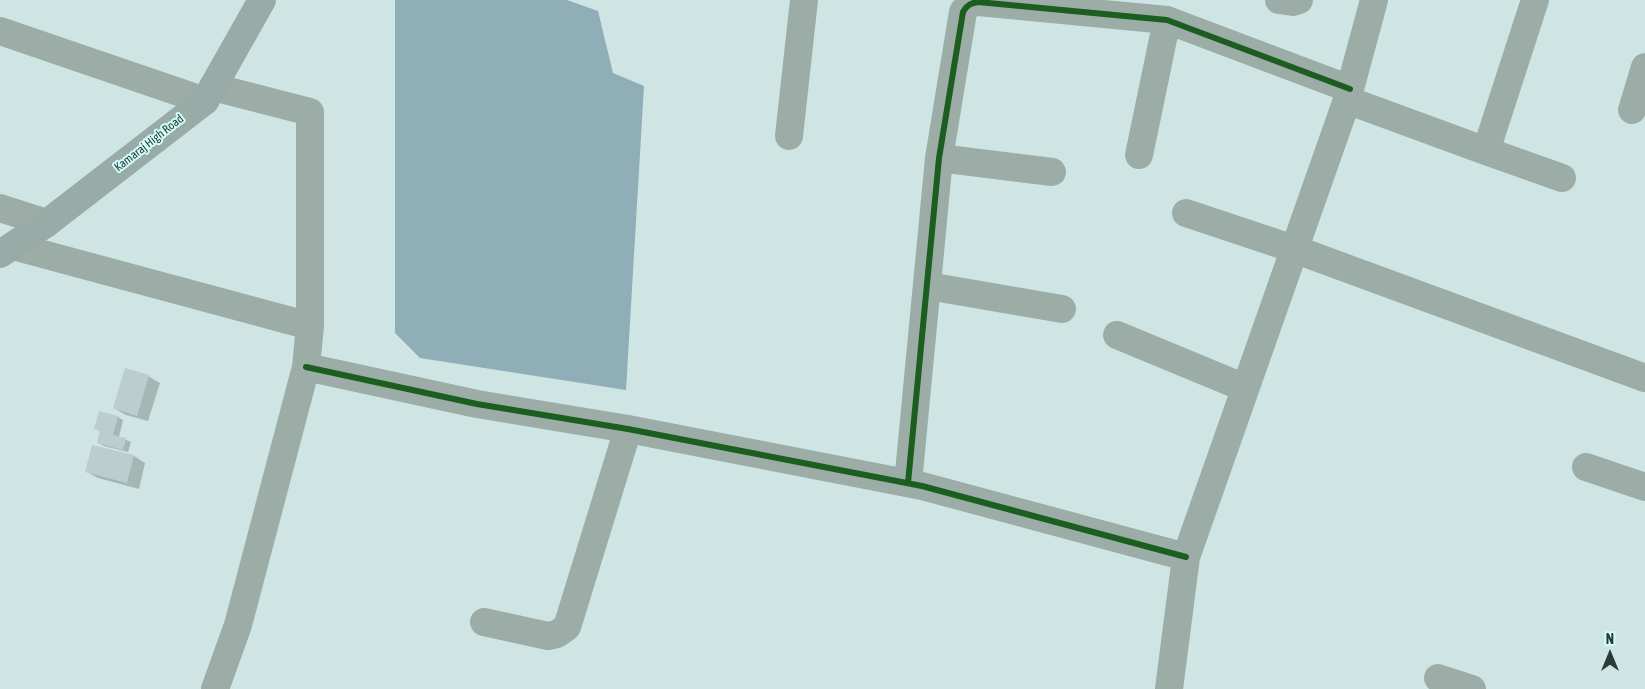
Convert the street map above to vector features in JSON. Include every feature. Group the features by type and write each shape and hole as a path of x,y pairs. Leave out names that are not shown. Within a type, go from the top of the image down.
{"street":[{"name":"Kamaraj High Road","path":"6,250 47,223 209,94 262,0"},
{"path":"789,136 804,0"},
{"path":"1279,0 1293,2 1299,0"},
{"path":"1169,689 1186,557 1349,94 1374,0"},
{"path":"1486,150 1535,0"},
{"path":"908,483 939,158 962,12 971,3 978,2 1167,20 1486,150 1562,178"},
{"path":"1139,156 1167,20"},
{"path":"0,31 209,94 310,112 310,326 306,366 238,625 216,689"},
{"path":"1632,110 1645,68"},
{"path":"939,158 1052,172"},
{"path":"0,208 47,223"},
{"path":"1186,213 1294,249 1645,378"},
{"path":"6,250 310,326"},
{"path":"928,286 1062,309"},
{"path":"1118,335 1245,388"},
{"path":"306,366 477,404 628,429 908,483 1186,557"},
{"path":"484,622 548,636 557,634 567,627 628,429"},
{"path":"1586,467 1645,487"},
{"path":"1438,678 1472,689"}],"water":[{"path":"395,0 567,0 598,11 613,73 644,86 626,390 420,358 395,333"}],"building":[{"path":"125,368 149,375 137,416 113,408"},
{"path":"99,411 118,416 113,435 126,438 123,450 97,443 100,430 94,429"},
{"path":"92,445 134,455 127,483 85,472"}],"cycle path":[{"path":"908,483 939,158 963,12 968,6 978,2 1167,20 1350,89"},
{"path":"306,367 477,404 628,429 922,486 1186,557"}]}
